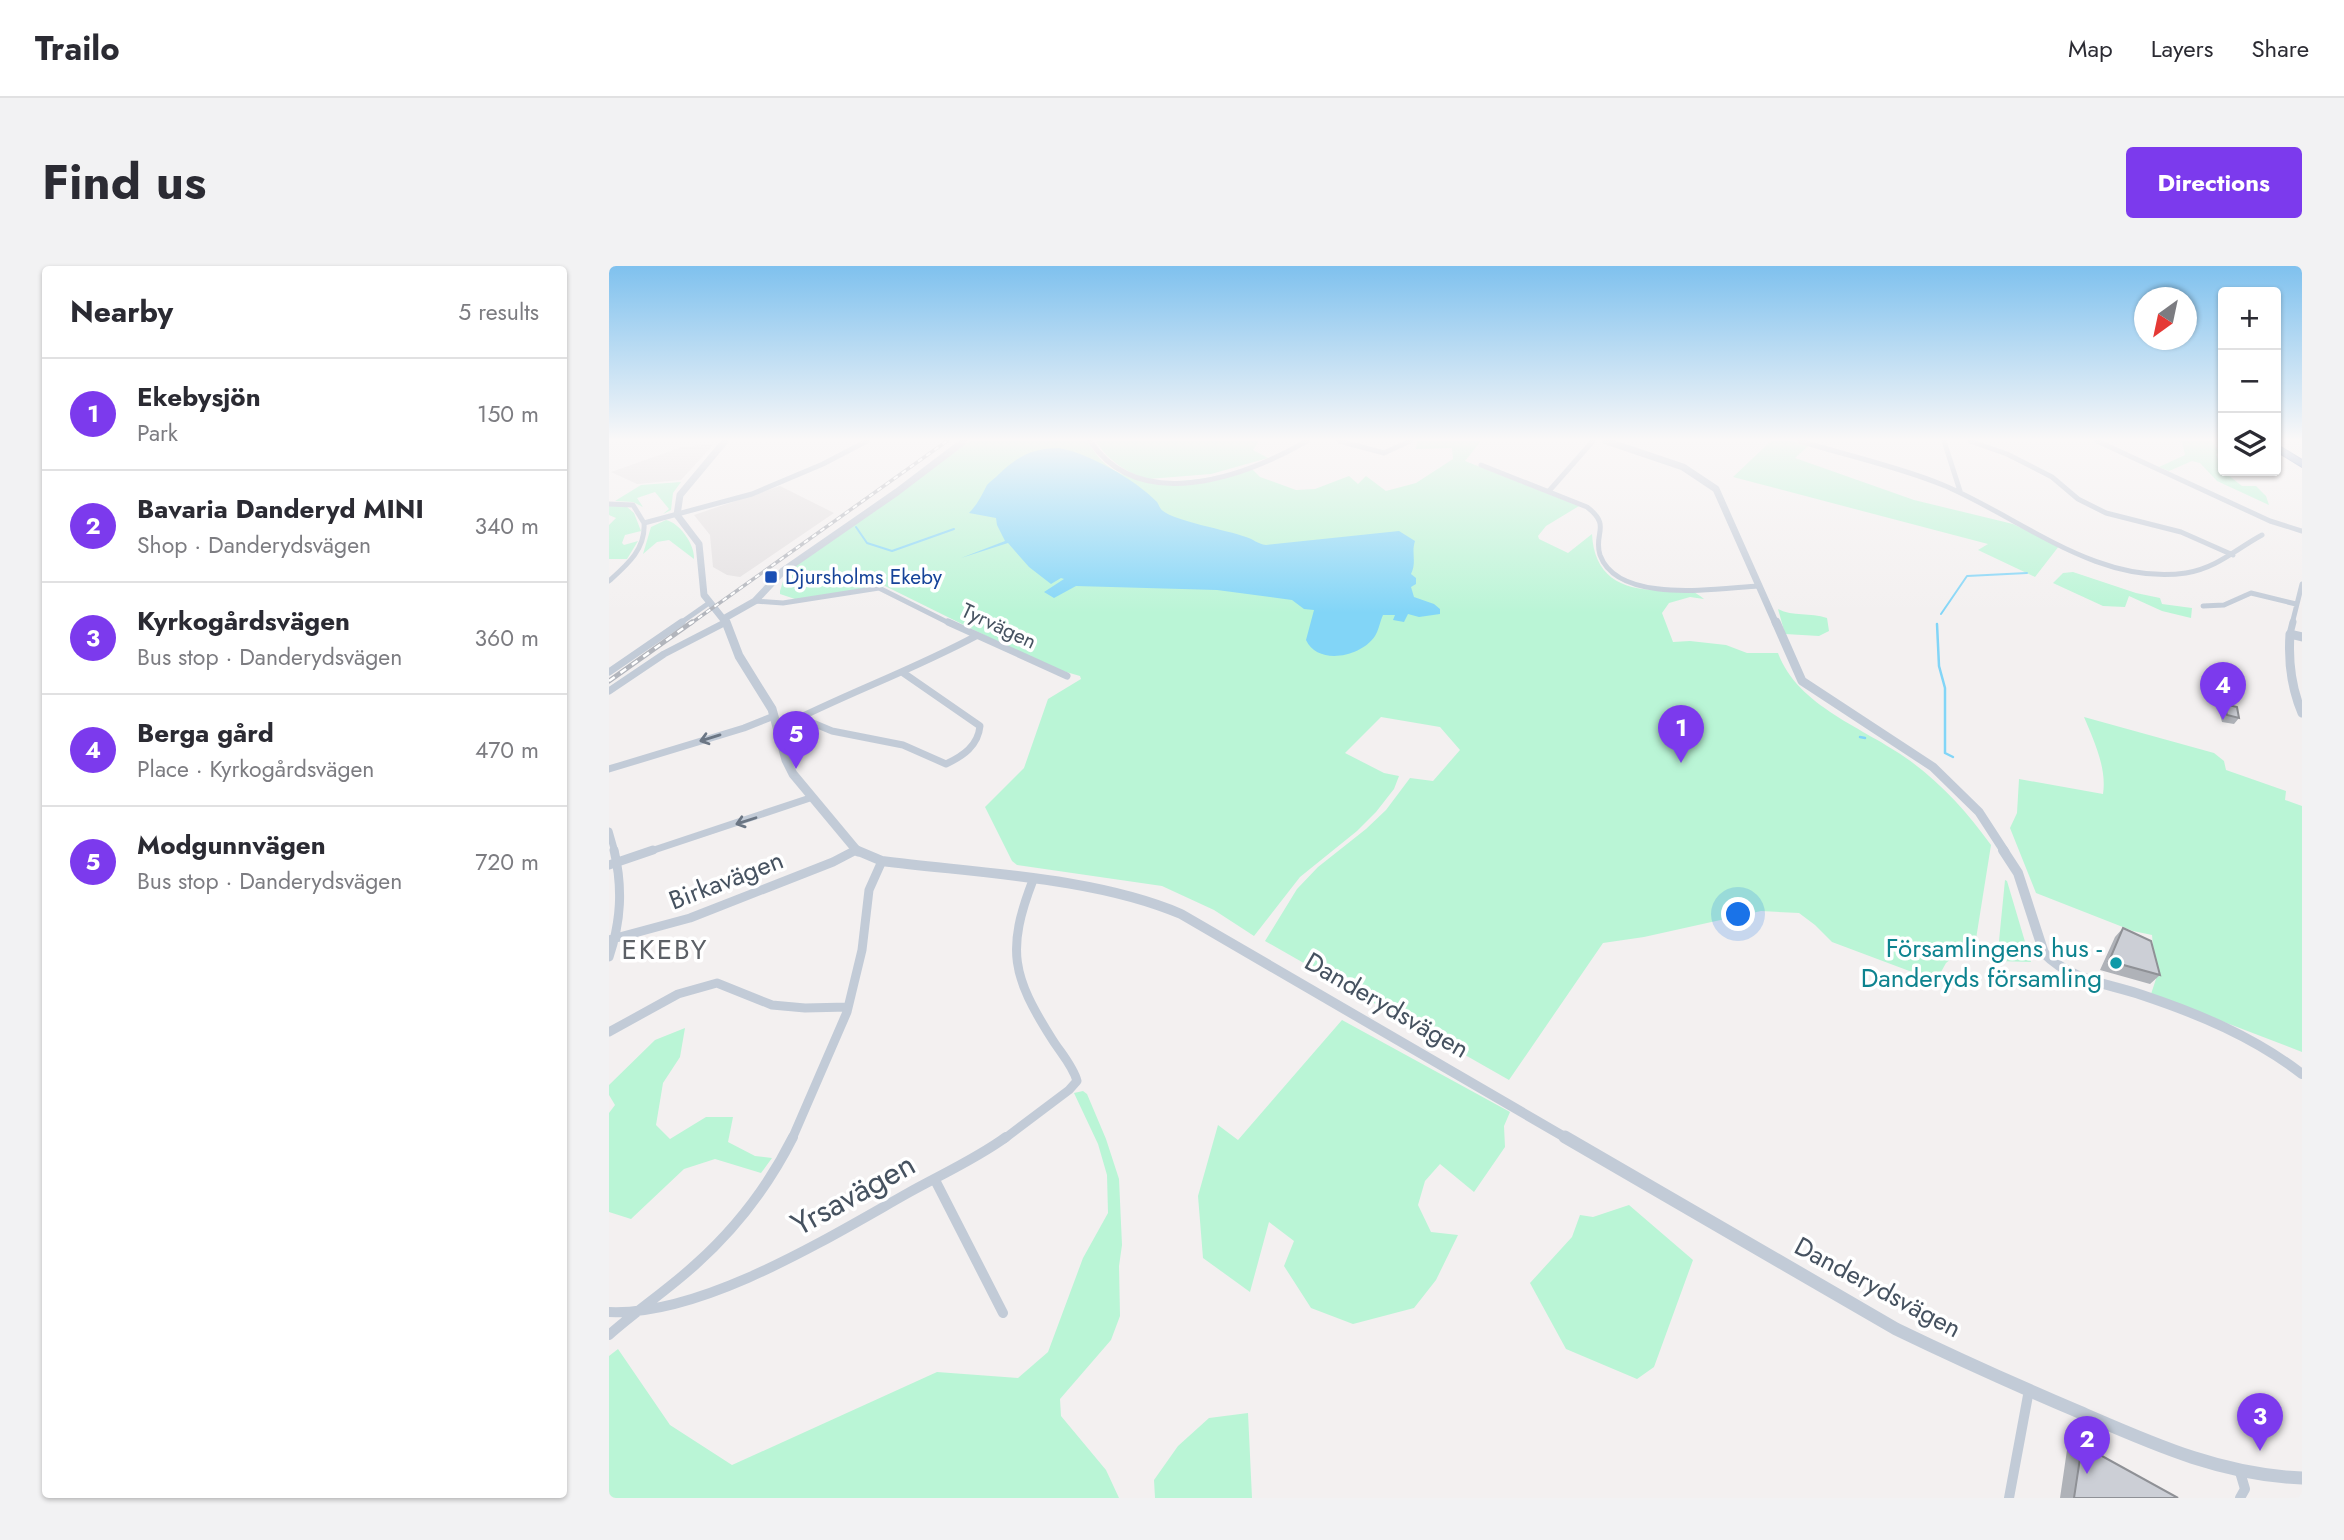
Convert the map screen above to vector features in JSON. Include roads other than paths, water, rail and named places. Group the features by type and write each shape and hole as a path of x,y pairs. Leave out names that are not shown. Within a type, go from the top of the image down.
{"street":[{"path":"609,672 709,603 704,595 699,544 677,515 679,498"},
{"path":"644,523 736,498"},
{"path":"609,691 664,654 755,601 783,571 888,498"},
{"path":"1565,498 1599,515 1602,524 1600,554 1610,570 1627,584 1661,588 1759,586"},
{"path":"1720,498 1802,681 1933,767 1979,811 2018,873 2040,941 2052,964 2074,975 2141,995 2240,1035 2272,1052 2302,1074"},
{"path":"1973,498 2026,528 2105,563 2159,573 2184,573 2233,555 2262,536"},
{"path":"2077,498 2106,513 2181,532 2233,555"},
{"path":"2221,498 2263,518 2302,531"},
{"path":"609,504 633,505 644,523 644,542 637,553 609,581"},
{"path":"2302,584 2290,634 2288,671 2302,713"},
{"name":"Tyrvägen","path":"755,601 783,603 879,588 976,636 1067,676"},
{"path":"2203,606 2224,605 2251,593 2296,604"},
{"name":"Danderydsvägen","path":"709,603 725,620 739,656 774,716 786,760 810,798 856,850 882,861 1120,894 1181,914 1849,1303 1933,1347 2159,1446 2213,1466 2279,1478 2302,1478"},
{"path":"2290,634 2302,637"},
{"path":"777,729 828,702 902,672 976,636"},
{"path":"801,718 832,731 902,745 946,764 958,759 980,734 980,726 902,672"},
{"path":"609,769 744,728 774,716"},
{"path":"612,864 810,798"},
{"path":"609,831 612,864 621,891 621,916 609,957"},
{"name":"Birkavägen","path":"613,939 691,918 833,862 856,850"},
{"path":"609,1335 632,1313 670,1287 708,1253 743,1216 777,1170 810,1101 848,1007 863,943 871,878 882,861"},
{"name":"Yrsavägen","path":"632,1313 698,1297 737,1283 801,1253 1002,1140 1069,1090 1077,1081 1049,1035 1016,968 1024,903 1033,880"},
{"path":"609,1032 658,1004 710,984 732,986 760,1002 813,1008 848,1007"},
{"path":"935,1180 1003,1313"},
{"path":"609,1312 632,1313"},
{"path":"2008,1498 2029,1390"},
{"path":"2240,1472 2245,1489 2240,1498"}],"water":[{"path":"980,498 1153,498 1169,515 1266,545 1399,531 1415,541 1411,574 1416,578 1416,584 1411,587 1414,597 1434,604 1440,609 1440,614 1419,617 1408,614 1404,622 1393,620 1395,615 1383,615 1376,634 1369,643 1350,653 1329,656 1312,648 1306,640 1314,610 1304,609 1292,600 1217,590 1076,586 1054,598 1044,592 1064,579 1051,584 1029,567 1008,543 961,558 1005,541 996,518 969,513"}],"waterway":[{"path":"856,527 867,543 892,551 954,529"},
{"path":"1941,614 1967,576 2027,573"},
{"path":"1937,624 1939,666 1945,688 1945,753 1953,757"},
{"path":"1860,737 1865,738"}],"railway":[{"path":"690,624 866,498"},
{"path":"609,681 692,622"}],"place":[{"name":"Djursholms Ekeby","path":"771,577"},
{"name":"Berga gård","path":"2223,720"},
{"name":"Ekebysjön","path":"1681,763"},
{"name":"Modgunnvägen","path":"796,769"},
{"name":"Församlingens hus - Danderyds församling","path":"2116,963"},
{"name":"Kyrkogårdsvägen","path":"2260,1451"},
{"name":"Bavaria Danderyd MINI","path":"2087,1474"}],"district":[{"name":"EKEBY","path":"665,949"}]}
